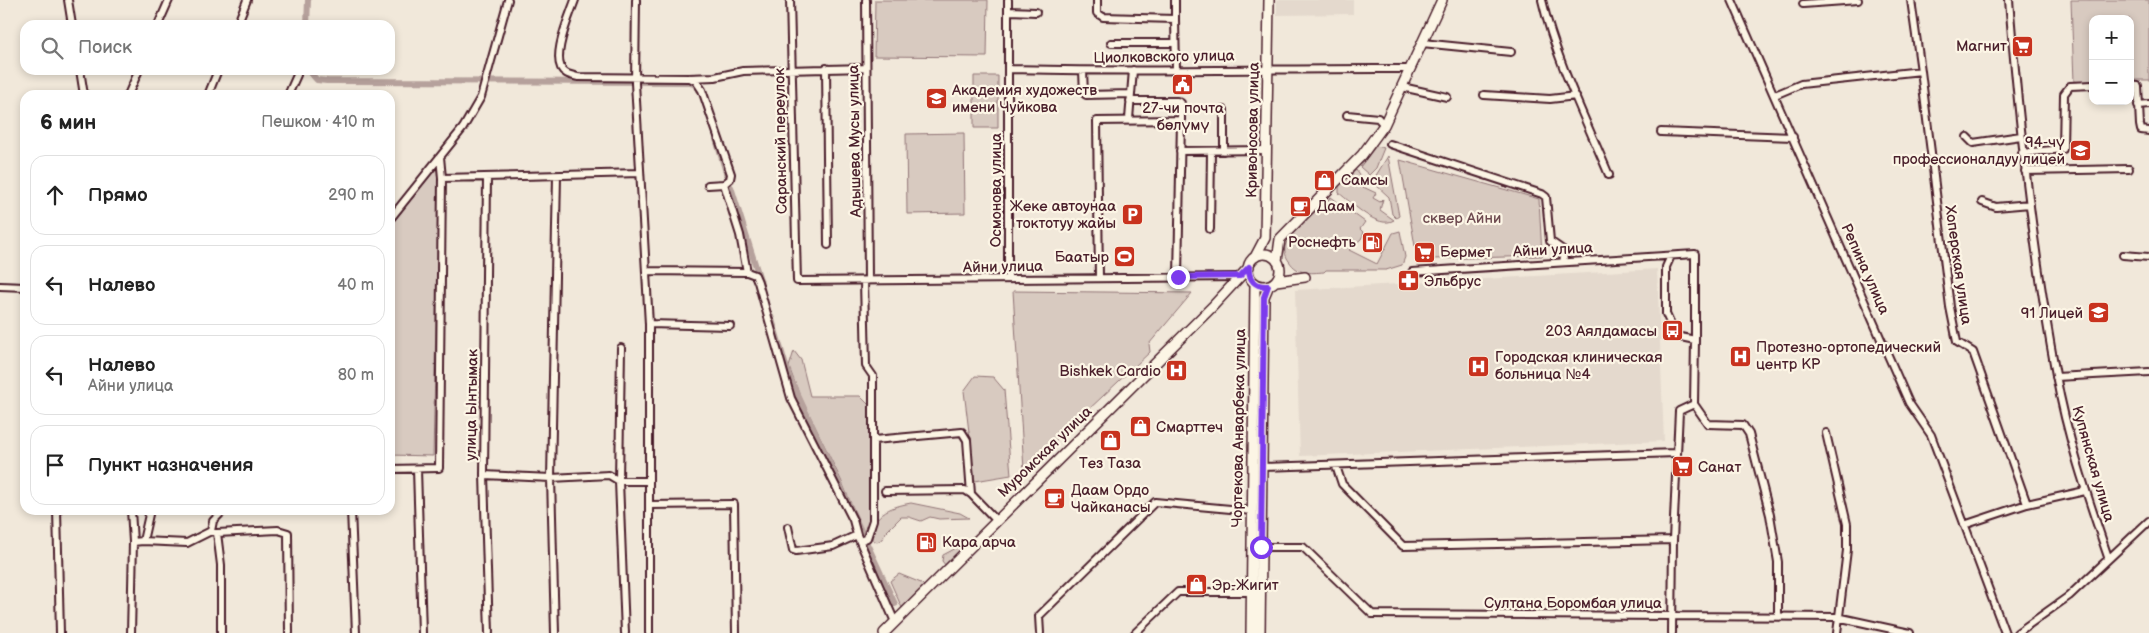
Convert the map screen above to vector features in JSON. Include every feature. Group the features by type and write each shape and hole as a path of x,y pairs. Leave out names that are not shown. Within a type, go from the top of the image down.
{"main road":[{"name":"Кривоносова улица","path":"1255,257 1265,238 1269,0"},
{"path":"1265,238 1270,243 1280,239 1362,155 1384,125 1442,0"},
{"path":"1272,283 1280,274 1278,263 1280,239"},
{"path":"1227,292 1254,282 1272,283 1305,277 1290,273 1267,255 1255,257 1249,267 1249,274 1254,282"},
{"name":"Муромская улица","path":"884,633 1227,292 1249,267"},
{"name":"Чортекова Анварбека улица","path":"1251,633 1254,282"},
{"name":"Чортекова Анварбека улица","path":"1260,633 1264,297 1272,283"}],"street":[{"path":"68,0 71,20"},
{"path":"160,20 168,0"},
{"path":"239,20 247,0"},
{"path":"395,213 463,128 481,97 508,0"},
{"path":"575,0 559,50 560,65 565,73 578,76 635,80 714,77 743,71 866,68"},
{"path":"636,0 635,80 648,324 649,633"},
{"name":"Саранский переулок","path":"790,0 796,281"},
{"name":"Адышева Мусы улица","path":"862,539 874,520 873,376 866,366 866,0"},
{"name":"Осмонова улица","path":"1008,0 1008,279"},
{"path":"1097,0 1097,13 1103,17 1175,19"},
{"path":"1175,0 1176,70"},
{"path":"1542,0 1547,20 1576,96 1609,175"},
{"name":"Репина улица","path":"1732,0 1909,402 1931,435 2004,633"},
{"path":"1803,4 1858,0"},
{"name":"Хоперская улица","path":"1911,0 1950,307 1957,342 1973,352 2027,504"},
{"name":"Купянская улица","path":"2009,0 2022,153 2056,377 2086,491 2108,557"},
{"path":"1008,11 1036,12"},
{"path":"1111,43 1176,43"},
{"path":"1422,43 1511,52"},
{"name":"Адышева Мусы улица","path":"826,68 828,245"},
{"name":"Циолковского улица","path":"1009,69 1083,71 1267,68 1410,69"},
{"path":"1129,119 1133,70"},
{"path":"1083,71 1084,93 1086,95 1177,100 1181,103 1178,277"},
{"path":"1775,95 1801,84 1921,71"},
{"path":"81,75 83,90"},
{"path":"130,90 137,75"},
{"path":"210,90 216,75"},
{"path":"290,90 297,75"},
{"path":"689,78 696,81 702,90 731,174 730,179 724,184 708,185"},
{"path":"2022,153 2063,149 2064,94 2070,86 2089,85"},
{"path":"2134,86 2138,86 2141,130 2149,131"},
{"path":"1402,87 1447,97"},
{"path":"1484,95 1550,99 1576,96"},
{"path":"2138,105 2149,104"},
{"path":"1224,110 1224,151"},
{"path":"1347,115 1378,118 1384,125"},
{"path":"1098,278 1097,121 1129,119 1181,120"},
{"path":"1661,132 1793,137"},
{"path":"1967,137 1973,143 2021,136"},
{"path":"1390,144 1542,194 1546,197 1550,241 1563,250 1564,262"},
{"path":"1180,152 1267,150"},
{"path":"1210,229 1211,151"},
{"path":"395,469 439,468 442,178 440,157"},
{"path":"2025,171 2128,169"},
{"path":"442,178 640,173"},
{"path":"555,633 551,478 556,176"},
{"name":"улица Ынтымак","path":"487,177 484,475 489,633"},
{"path":"724,184 740,235 747,272"},
{"path":"1982,202 1996,207 2030,204"},
{"name":"Айни улица","path":"1412,272 1695,254 1695,340"},
{"path":"2124,255 2149,257"},
{"path":"1671,256 1666,267 1666,314 1676,336 1695,340 1694,404 1708,424 1743,425 1749,434 1770,516 1778,562 1778,616"},
{"path":"646,271 747,272 754,275 758,282 791,398 825,461 835,489 862,539 895,622"},
{"name":"Айни улица","path":"796,281 1240,276"},
{"path":"0,286 20,287"},
{"path":"648,324 730,326"},
{"path":"621,348 619,481 625,633"},
{"path":"2056,377 2149,372"},
{"path":"1672,633 1673,540 1679,411 1694,404"},
{"path":"874,440 962,432 967,440 971,494"},
{"path":"1826,433 1848,524 1847,550 1836,633"},
{"path":"1262,467 1336,466 1676,453"},
{"path":"1336,466 1342,484 1403,546 1673,540"},
{"path":"417,469 422,633"},
{"path":"484,475 551,478 609,475 619,481 649,481"},
{"path":"885,491 958,489 971,494 996,520"},
{"path":"1964,525 2027,504 2086,491"},
{"path":"1040,633 1040,616 1155,502 1252,511"},
{"path":"649,505 734,504 736,633"},
{"path":"57,515 60,633"},
{"path":"131,515 133,542 131,633"},
{"path":"143,541 149,515"},
{"path":"219,515 214,521 214,532 221,565 221,633"},
{"path":"350,515 356,633"},
{"path":"2017,633 2069,596 2102,566 2108,557 2149,521"},
{"path":"788,527 793,550 796,551 833,546 862,539"},
{"path":"133,542 187,543 214,532 278,530 288,533 289,633"},
{"name":"Султана Боромбая улица","path":"1261,547 1303,547 1372,614 1838,617 1910,633"},
{"path":"1135,633 1178,592 1251,592"}],"shaded area":[{"path":"1277,0 1353,0 1353,14 1277,15"},
{"name":"Городская клиническая больница №4","path":"1657,269 1664,441 1300,456 1295,290"}],"green space":[{"path":"875,0 988,0 987,57 874,56"},
{"path":"2071,0 2149,0 2149,80 2134,80 2134,15 2089,15 2089,82 2074,82"},
{"path":"974,76 998,76 998,128 974,128"},
{"path":"964,133 965,213 907,214 906,134"},
{"path":"1376,146 1384,148 1376,168 1369,175 1360,167"},
{"path":"1388,156 1399,216 1396,218 1392,214 1389,197 1375,184 1375,177"},
{"name":"сквер Айни","path":"1400,160 1539,199 1542,256 1433,259 1431,243 1415,246"},
{"path":"438,166 433,456 395,455 395,220"},
{"path":"1356,170 1360,176 1361,186 1376,193 1373,198 1380,202 1383,199 1380,210 1394,220 1388,222 1373,218 1358,209 1339,193 1339,186"},
{"path":"1331,197 1365,222 1360,229 1364,233 1361,239 1349,250 1377,264 1393,233 1400,231 1405,257 1402,265 1386,270 1326,270 1314,273 1296,269 1287,258 1285,246 1293,234"},
{"path":"1013,291 1192,293 1149,344 1150,352 1024,470"},
{"path":"794,351 801,360 810,396 860,396 871,407 872,514 865,536 841,480 798,391 789,367"},
{"path":"975,376 993,377 1004,390 1011,475 975,481 964,391"},
{"path":"911,503 960,513 969,518 939,519 930,517 921,521 909,517 901,517 886,532 883,539 877,542 873,540 875,524 883,513 895,507"},
{"path":"964,544 965,546 946,566 942,561 943,555"},
{"path":"899,574 924,586 902,608 890,581"}],"waterway":[{"path":"307,20 308,0"},
{"path":"312,75 317,80 327,81 687,82 694,84 700,92"},
{"path":"716,139 727,176"},
{"path":"731,187 761,283"},
{"path":"771,316 789,376 895,604"}],"place":[{"name":"Магнит","path":"2023,46"},
{"name":"27-чи почта бөлүмү","path":"1183,85"},
{"name":"Академия художеств имени Чуйкова","path":"936,99"},
{"name":"94-чү профессионалдуу лицей","path":"2081,151"},
{"name":"Самсы","path":"1325,180"},
{"name":"Даам","path":"1301,206"},
{"name":"Жеке автоунаа токтотуу жайы","path":"1132,215"},
{"name":"Роснефть","path":"1372,242"},
{"name":"Бермет","path":"1424,252"},
{"name":"Баатыр","path":"1125,257"},
{"name":"Эльбрус","path":"1408,281"},
{"name":"91 Лицей","path":"2099,313"},
{"name":"203 Аялдамасы","path":"1673,331"},
{"name":"Протезно-ортопедический центр КР","path":"1740,356"},
{"name":"Городская клиническая больница №4","path":"1479,366"},
{"name":"Bishkek Cardio","path":"1177,371"},
{"name":"Смарттеч","path":"1140,427"},
{"name":"Тез Таза","path":"1110,440"},
{"name":"Санат","path":"1682,467"},
{"name":"Даам Ордо Чайканасы","path":"1055,499"},
{"name":"Кара арча","path":"926,542"},
{"name":"Эр-Жигит","path":"1196,585"}],"route":[{"path":"1178,277 1240,276 1249,267 1249,274 1253,281 1260,286 1268,286 1264,297 1261,547"}]}
